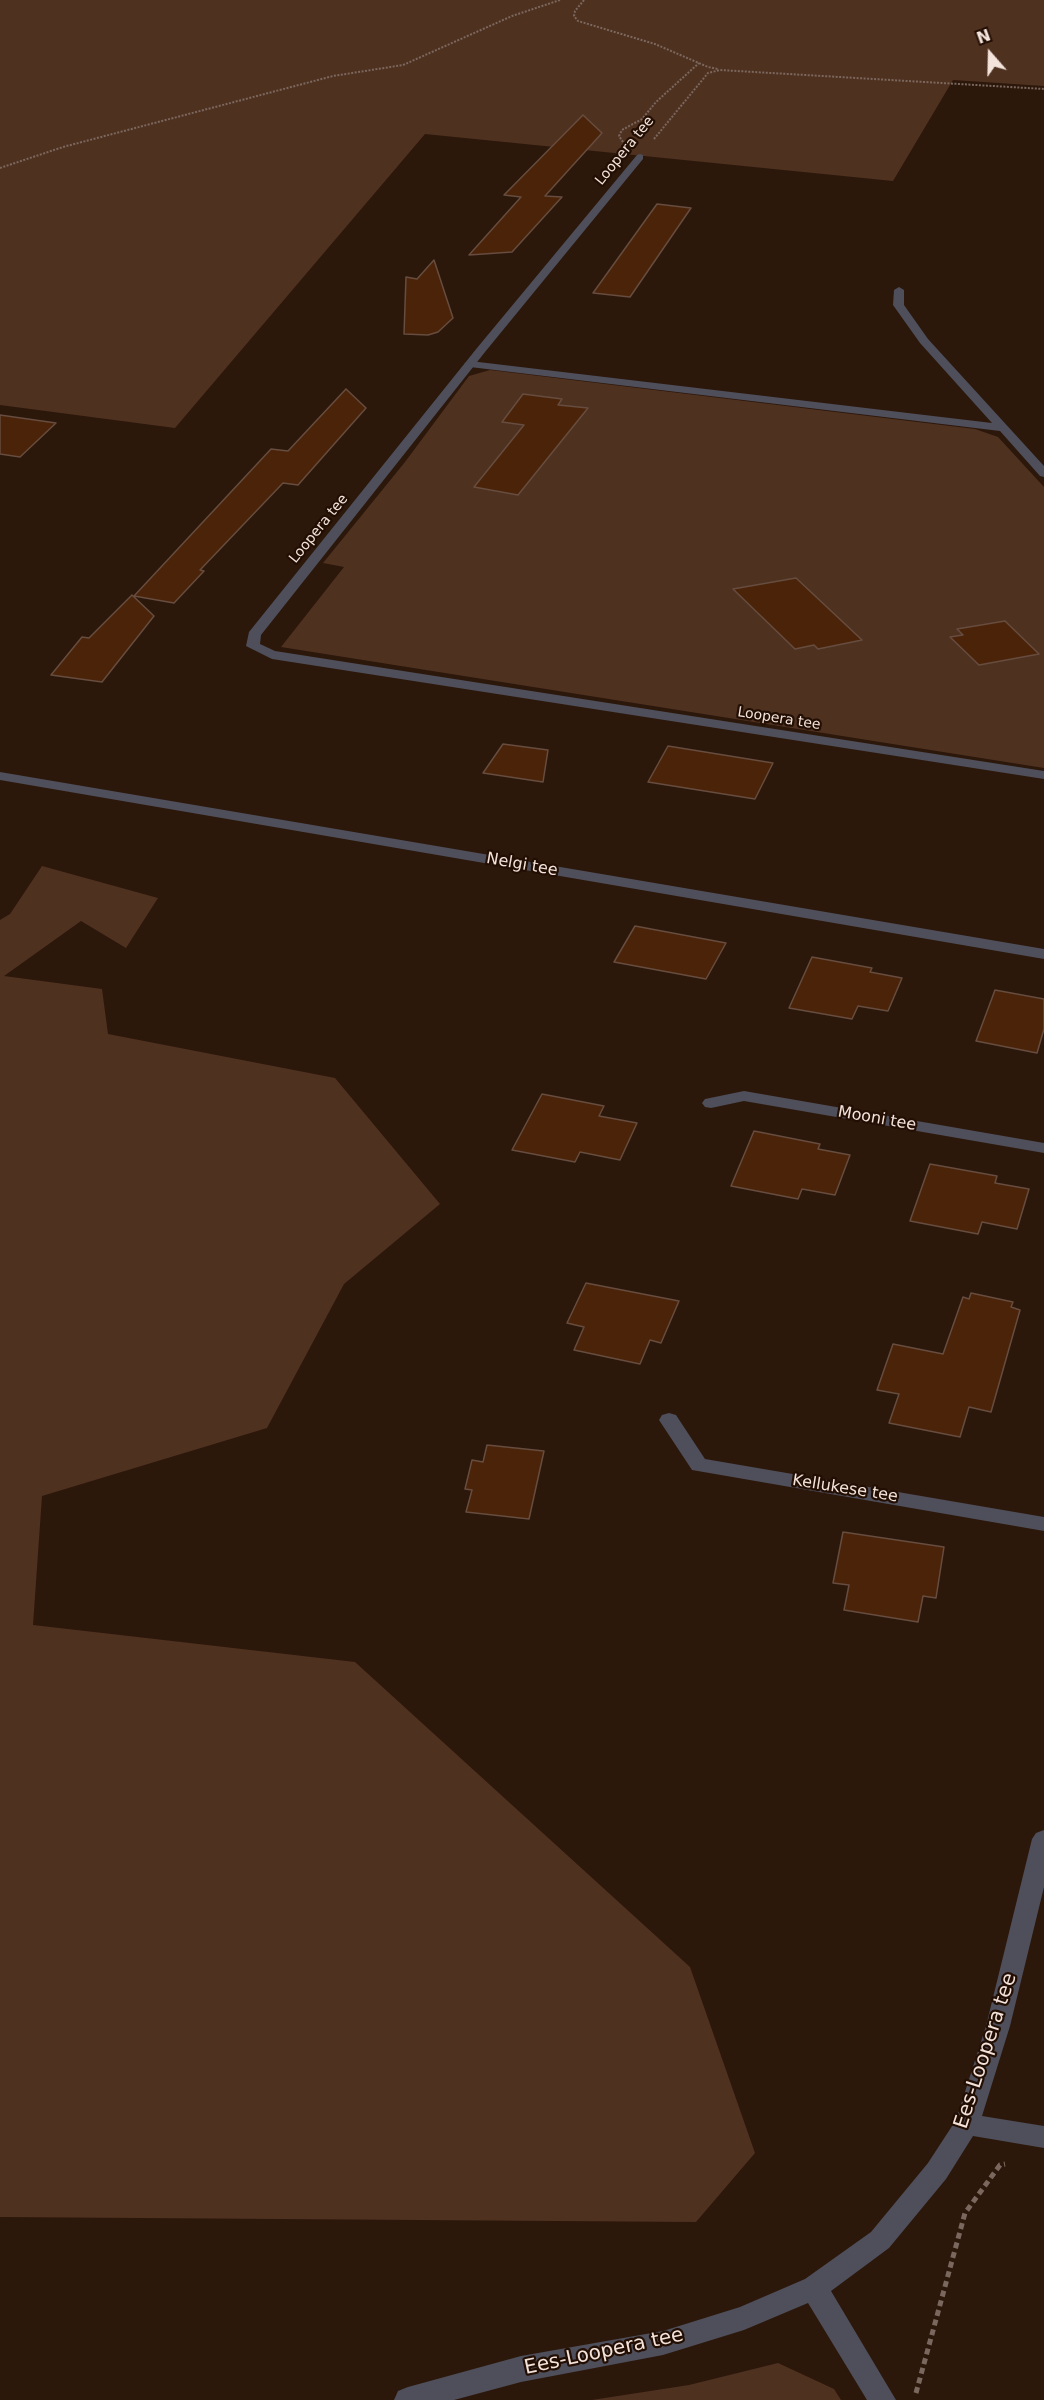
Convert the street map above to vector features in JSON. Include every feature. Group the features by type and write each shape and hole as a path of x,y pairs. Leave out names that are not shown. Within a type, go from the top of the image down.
{"street":[{"name":"Loopera tee","path":"640,157 470,364 254,635 253,646 272,655 1044,775"},
{"path":"899,290 898,305 924,341 1044,473"},
{"path":"470,364 1001,428"},
{"name":"Nelgi tee","path":"0,776 1044,954"},
{"name":"Mooni tee","path":"711,1103 744,1096 1044,1148"},
{"name":"Kellukese tee","path":"669,1420 699,1465 1044,1524"},
{"name":"Ees-Loopera tee","path":"408,2400 521,2368 663,2343 744,2318 814,2288 880,2240 937,2172 967,2124 998,2026 1044,1839"},
{"path":"967,2124 1044,2137"},
{"path":"814,2288 882,2400"}],"path":[{"path":"0,168 63,147 333,76 403,65 512,16 560,0"},
{"path":"584,0 575,11 574,16 578,21 664,47 720,70 1044,89"},
{"path":"640,157 626,147 619,136 622,130 650,112 656,102 699,63"},
{"name":"Loopera tee","path":"640,157 708,73 720,70"},
{"path":"914,2400 965,2213 1000,2165 1011,2164"}],"shaded area":[{"path":"0,0 1044,0 1044,86 953,80 893,181 425,134 175,428 0,405"},
{"path":"490,370 975,429 998,437 1044,487 1044,768 281,647 344,567 323,563 405,462 469,376"},
{"path":"42,866 158,898 126,948 81,921 4,976 102,989 108,1034 335,1078 440,1204 344,1284 267,1428 42,1496 33,1625 355,1662 690,1967 755,2153 696,2222 0,2217 0,920 10,914"},
{"path":"778,2363 834,2389 841,2400 592,2400 689,2385"}],"building":[{"path":"583,115 602,133 545,196 562,197 512,252 469,255 521,197 504,195"},
{"path":"657,204 691,208 630,297 593,293"},
{"path":"434,260 453,318 438,332 428,335 404,334 406,277 417,279"},
{"path":"346,389 366,408 298,485 283,483 200,570 204,571 174,603 134,596 271,449 288,451"},
{"path":"523,394 562,399 558,405 588,408 518,495 474,487 524,425 502,422"},
{"path":"0,415 56,423 20,457 0,454"},
{"path":"796,578 862,640 818,649 814,645 795,649 733,589"},
{"path":"132,595 154,616 102,682 51,675 82,637 89,638"},
{"path":"1005,621 1039,654 979,665 950,637 963,635 957,629"},
{"path":"503,744 548,750 543,782 483,773"},
{"path":"668,746 773,763 755,799 648,782"},
{"path":"635,926 726,943 706,979 614,962"},
{"path":"812,957 872,968 870,972 902,978 888,1011 858,1006 852,1019 789,1008"},
{"path":"995,990 1044,999 1044,1029 1037,1053 976,1041"},
{"path":"542,1094 604,1106 599,1116 637,1123 620,1160 580,1152 575,1162 512,1150"},
{"path":"754,1131 820,1144 818,1149 850,1155 835,1195 802,1189 798,1199 731,1186"},
{"path":"930,1164 997,1176 995,1183 1029,1189 1017,1229 982,1222 978,1234 910,1221"},
{"path":"586,1283 679,1301 661,1343 650,1340 640,1364 574,1350 584,1327 567,1323"},
{"path":"971,1293 1013,1302 1011,1307 1020,1310 991,1412 969,1407 960,1437 889,1423 899,1394 877,1390 893,1344 943,1354 963,1297 969,1299"},
{"path":"487,1445 544,1451 529,1519 466,1512 472,1490 465,1489 472,1460 483,1462"},
{"path":"843,1532 944,1547 936,1598 923,1596 918,1622 844,1610 849,1585 833,1583"}]}
